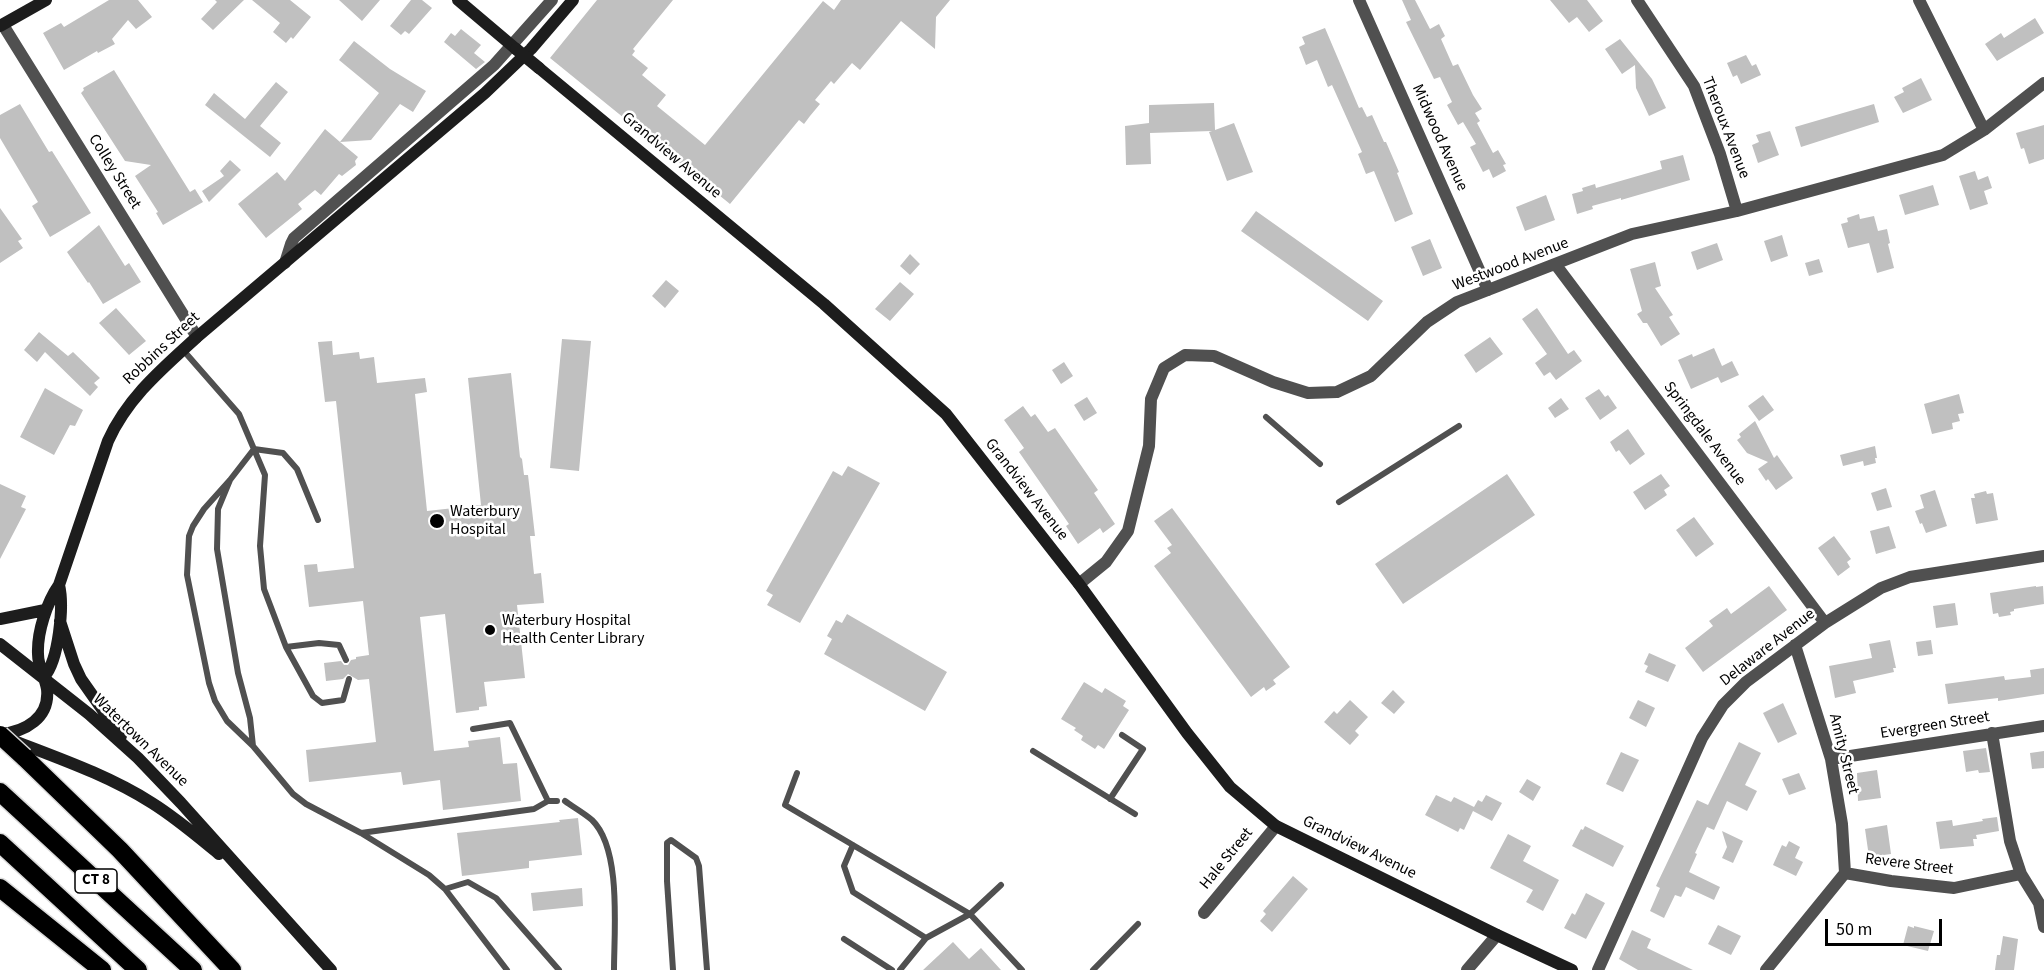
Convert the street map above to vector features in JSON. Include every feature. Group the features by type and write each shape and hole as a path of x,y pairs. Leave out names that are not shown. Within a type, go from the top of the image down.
{"highway":[{"path":"0,735 120,850 232,970"},
{"name":"CT 8","path":"0,792 193,970"},
{"name":"CT 8","path":"0,843 138,970"},
{"path":"0,888 102,970"}],"main road":[{"path":"1,26 46,0"},
{"name":"Grandview Avenue","path":"458,0 824,304 946,414 1079,584 1187,733 1230,787 1276,826 1572,970"},
{"name":"Robbins Street","path":"59,585 62,597 60,621 52,666 44,677 40,669 38,652 45,610 50,597 59,585 103,453 126,408 143,387 197,337 486,93 531,49 573,0"},
{"path":"0,619 45,610"},
{"path":"60,621 81,679 138,758"},
{"name":"Watertown Avenue","path":"0,644 89,714 138,758 331,970"},
{"path":"0,735 19,731 36,721 44,711 47,700 44,677"},
{"name":"Watertown Avenue","path":"0,735 126,788 173,817 245,875"}],"street":[{"name":"Robbins Street","path":"285,263 294,238 514,47 552,0"},
{"name":"Midwood Avenue","path":"1359,0 1488,290"},
{"name":"Theroux Avenue","path":"1637,0 1694,86 1737,211"},
{"path":"1919,0 1984,130"},
{"name":"Colley Street","path":"1,26 197,337"},
{"name":"Westwood Avenue","path":"1079,584 1106,562 1128,531 1149,446 1151,399 1164,368 1185,355 1214,356 1273,382 1308,393 1337,392 1371,376 1426,322 1457,302 1632,234 1737,211 1943,155 1984,130 2044,83"},
{"name":"Springdale Avenue","path":"1556,265 1825,623"},
{"name":"Delaware Avenue","path":"1598,970 1702,738 1723,705 1738,690 1825,623 1881,588 1910,577 2044,556"},
{"name":"Amity Street","path":"1795,645 1831,759 1842,824 1845,873"},
{"name":"Evergreen Street","path":"1831,759 2044,726"},
{"path":"1992,734 2010,841 2021,874 2039,903 2044,927"},
{"name":"Hale Street","path":"1204,913 1276,826"},
{"name":"Revere Street","path":"1766,970 1845,873 1954,888 2021,874"},
{"path":"1467,970 1497,935"}],"lane":[{"path":"183,350 239,414 265,475 260,546 264,589 286,647 313,696 322,703 343,700 349,679"},
{"path":"1266,417 1320,464"},
{"path":"1340,502 1459,426"},
{"path":"254,449 204,509 189,536 187,575 209,683 216,701 227,721 253,746 293,794 306,804 361,833 429,875 445,889 507,970"},
{"path":"254,449 283,453 297,469 318,520"},
{"path":"230,480 218,509 217,549 238,673 250,718 253,746"},
{"path":"286,647 319,643 339,645 346,660"},
{"path":"473,729 510,723 548,801"},
{"path":"1110,799 1143,749 1122,735"},
{"path":"1033,751 1135,814"},
{"path":"796,773 785,805 970,914 1022,970"},
{"path":"361,833 534,809 548,801 561,801 592,820 601,832 606,846 614,880 614,970"},
{"path":"673,970 667,881 667,843 671,840 696,858 699,866 707,970"},
{"path":"853,845 844,866 853,892 926,938"},
{"path":"445,889 468,882 496,898 559,970"},
{"path":"900,970 926,938 970,914 1001,885"},
{"path":"1093,970 1138,924"},
{"path":"844,939 891,970"}],"building":[{"path":"109,0 138,0 152,17 136,29 128,20 112,39 115,44 98,53 97,51 64,70 43,33 61,23 64,27"},
{"path":"215,0 244,0 213,30 201,19 217,2"},
{"path":"252,0 290,0 311,17 293,39 291,37 286,43 273,32 280,23"},
{"path":"339,0 380,0 362,21"},
{"path":"411,0 422,0 432,8 409,34 405,31 401,35 390,26"},
{"path":"597,0 673,0 633,49 635,51 632,55 648,68 642,75 666,95 657,106 705,145 823,1 834,10 841,0 950,0 936,17 935,49 901,21 860,70 852,63 834,84 831,81 815,100 820,104 804,124 799,120 730,204 550,58"},
{"path":"1402,0 1415,0 1430,29 1439,24 1445,36 1441,39 1453,66 1458,64 1482,109 1475,113 1480,121 1477,123 1493,153 1498,150 1506,164 1503,165 1506,171 1493,178 1489,169 1483,172 1470,147 1476,144 1463,122 1458,125 1447,105 1452,102 1440,77 1434,79 1406,22 1411,20"},
{"path":"1550,0 1587,0 1603,21 1589,32 1577,17 1569,23"},
{"path":"2035,18 2044,33 1997,61 1985,44 2001,33 2004,38"},
{"path":"1325,28 1359,108 1362,107 1367,117 1372,115 1399,172 1397,173 1413,214 1395,222 1374,171 1366,174 1358,154 1362,152 1332,85 1328,87 1317,60 1306,65 1299,47 1305,44 1302,37"},
{"path":"461,29 481,45 474,53 485,62 476,69 444,42 451,33 455,36"},
{"path":"1620,39 1652,79 1666,108 1649,116 1636,88 1635,65 1622,74 1605,49"},
{"path":"354,41 390,69 426,91 413,112 400,104 371,140 340,142 379,93 339,60"},
{"path":"1746,55 1752,66 1756,64 1761,75 1741,84 1737,75 1733,77 1727,63"},
{"path":"114,70 190,192 195,189 203,202 163,225 156,213 158,212 135,176 151,165 125,161 81,93 83,88"},
{"path":"1921,78 1932,100 1903,113 1894,97 1904,92 1902,88"},
{"path":"276,82 288,92 260,126 281,143 270,157 205,105 214,93 245,119"},
{"path":"1214,103 1215,130 1234,123 1253,172 1227,181 1209,132 1212,131 1150,133 1151,164 1126,165 1125,126 1149,123 1149,105"},
{"path":"20,104 49,152 52,151 91,213 50,237 32,206 38,202 0,138 0,115"},
{"path":"1874,104 1879,122 1801,147 1795,127"},
{"path":"2044,125 2044,159 2029,164 2016,133"},
{"path":"325,129 358,157 355,161 356,165 342,176 339,174 321,195 315,190 298,204 302,209 266,238 238,204 277,172 285,181"},
{"path":"1770,131 1779,155 1758,163 1752,145 1759,142 1756,135"},
{"path":"1683,155 1690,180 1592,206 1593,209 1577,214 1572,194 1583,191 1582,188 1595,184 1596,188 1662,169 1660,161"},
{"path":"230,160 241,170 209,202 202,191 224,176 220,171"},
{"path":"1975,171 1978,180 1988,176 1992,188 1984,191 1988,204 1970,210 1959,176"},
{"path":"1933,185 1939,205 1905,215 1899,195"},
{"path":"1546,195 1555,220 1525,231 1516,207"},
{"path":"0,208 22,239 18,241 23,248 0,263"},
{"path":"1256,211 1383,301 1368,321 1241,231"},
{"path":"1859,214 1860,219 1874,216 1878,231 1887,229 1894,268 1877,273 1869,243 1848,248 1841,224 1848,222 1847,218"},
{"path":"99,225 125,266 129,263 141,282 103,304 67,252"},
{"path":"1782,235 1788,256 1771,262 1764,241"},
{"path":"1430,239 1442,268 1423,276 1411,247"},
{"path":"1717,243 1723,260 1697,270 1691,252"},
{"path":"910,254 920,264 910,275 900,266"},
{"path":"1819,259 1823,272 1809,276 1805,263"},
{"path":"1655,262 1661,286 1655,288 1673,315 1669,317 1680,334 1661,346 1647,323 1643,323 1637,314 1642,311 1630,269"},
{"path":"666,280 679,291 665,308 652,296"},
{"path":"900,282 914,294 890,321 875,309"},
{"path":"116,308 146,341 129,355 99,323"},
{"path":"1537,308 1568,354 1574,350 1582,361 1556,380 1550,372 1544,376 1535,363 1547,354 1522,319"},
{"path":"39,332 68,356 73,352 100,378 94,383 98,387 90,396 45,352 37,362 24,350"},
{"path":"1490,337 1503,354 1476,373 1464,355"},
{"path":"562,339 591,341 579,471 550,468"},
{"path":"332,341 333,355 359,352 360,359 374,357 377,383 425,378 427,392 415,394 427,511 481,505 468,378 511,373 520,457 524,475 528,475 535,536 530,536 534,574 541,573 544,603 517,605 525,678 484,682 487,706 479,707 479,710 456,713 445,614 420,617 434,751 469,747 468,741 500,737 503,764 517,763 521,801 443,810 440,780 403,785 401,772 309,782 306,750 376,742 369,679 358,680 348,674 343,679 326,681 324,663 341,661 344,665 348,665 356,657 369,655 363,601 309,607 304,565 317,564 318,572 354,568 336,401 325,402 318,342"},
{"path":"1714,348 1722,366 1732,361 1739,375 1721,383 1718,377 1691,389 1678,360 1692,354 1693,357"},
{"path":"1064,362 1073,376 1061,384 1052,370"},
{"path":"45,388 83,410 75,426 70,425 54,455 20,437"},
{"path":"1599,389 1605,397 1608,395 1617,408 1600,420 1585,398"},
{"path":"1959,394 1964,413 1958,414 1960,421 1952,423 1953,429 1932,434 1924,404"},
{"path":"1763,395 1774,410 1759,421 1748,406"},
{"path":"1087,397 1097,413 1084,421 1074,405"},
{"path":"1561,398 1569,409 1555,418 1548,408"},
{"path":"1023,406 1031,417 1035,414 1048,432 1055,428 1098,490 1094,493 1115,524 1103,533 1100,528 1078,544 1066,526 1069,524 1019,452 1024,448 1004,420"},
{"path":"1755,421 1774,458 1777,455 1793,478 1776,490 1758,469 1768,462 1747,453 1737,440 1741,437 1739,434"},
{"path":"1628,429 1645,454 1630,465 1619,450 1616,452 1610,442"},
{"path":"1875,446 1876,463 1864,466 1863,461 1843,466 1840,455"},
{"path":"848,466 880,483 800,623 767,605 773,595 766,591 833,471 842,476"},
{"path":"1507,474 1535,515 1403,604 1375,564"},
{"path":"1661,474 1670,486 1664,490 1667,495 1645,510 1633,492"},
{"path":"0,484 26,496 21,507 26,509 0,559"},
{"path":"1886,488 1892,507 1877,511 1871,493"},
{"path":"1935,490 1947,526 1926,533 1915,511 1924,508 1920,495"},
{"path":"1986,491 1987,494 1993,493 1998,520 1976,524 1971,498 1975,498 1974,494"},
{"path":"1172,508 1290,667 1273,680 1276,684 1266,691 1264,687 1251,697 1154,566 1171,553 1167,548 1172,545 1154,521"},
{"path":"1694,517 1714,544 1696,557 1676,530"},
{"path":"1889,526 1896,548 1876,554 1870,531"},
{"path":"1834,536 1851,559 1847,562 1850,567 1838,576 1818,548"},
{"path":"1769,586 1787,610 1703,672 1685,648 1713,626 1709,621 1727,608 1731,614"},
{"path":"2043,586 2044,604 2014,609 2010,612 2011,615 1999,617 1998,613 1993,614 1990,593"},
{"path":"1955,603 1958,625 1936,628 1933,606"},
{"path":"847,614 947,672 925,711 824,654 832,639 827,636 836,620 842,623"},
{"path":"1890,640 1896,668 1893,668 1894,672 1853,681 1856,693 1835,698 1829,666 1872,658 1869,644"},
{"path":"1931,640 1933,654 1918,656 1916,642"},
{"path":"1649,653 1676,665 1668,682 1645,672 1648,666 1644,664"},
{"path":"2044,668 2044,694 1998,701 1998,698 1948,704 1945,684 2004,676 2005,680 2031,677 2030,670"},
{"path":"1084,682 1102,693 1105,688 1126,701 1123,706 1129,710 1104,749 1098,745 1095,749 1081,740 1083,736 1074,730 1076,728 1061,719"},
{"path":"1393,690 1405,702 1394,714 1381,703"},
{"path":"1350,700 1368,717 1355,731 1359,735 1350,745 1324,722 1334,711 1337,714"},
{"path":"1638,700 1655,708 1646,727 1629,718"},
{"path":"1783,703 1797,734 1778,743 1763,713"},
{"path":"1739,742 1761,753 1745,785 1757,791 1747,811 1727,801 1714,830 1707,827 1689,872 1720,887 1714,900 1686,887 1681,897 1675,895 1664,918 1650,911 1660,888 1656,886 1697,800 1708,805"},
{"path":"1986,748 1990,772 1979,773 1978,770 1966,772 1963,751"},
{"path":"2044,751 2044,768 2032,769 2030,753"},
{"path":"1621,752 1639,760 1623,792 1606,784"},
{"path":"1877,770 1881,798 1858,801 1857,773"},
{"path":"1799,773 1806,789 1789,795 1782,779"},
{"path":"1527,779 1541,787 1533,801 1519,792"},
{"path":"1436,795 1451,802 1454,797 1474,807 1478,800 1482,802 1486,795 1502,803 1492,821 1473,811 1464,830 1460,828 1458,832 1425,815"},
{"path":"1997,817 1999,831 1976,835 1977,839 1973,839 1974,846 1940,849 1936,822 1952,820 1953,826"},
{"path":"578,818 582,855 529,861 529,868 462,876 457,833"},
{"path":"1887,825 1891,854 1869,857 1865,829"},
{"path":"1585,826 1624,846 1613,867 1572,846"},
{"path":"1722,831 1743,841 1733,863 1722,858 1727,847"},
{"path":"1508,834 1531,846 1523,861 1559,880 1543,911 1526,902 1533,890 1490,868"},
{"path":"1789,841 1800,847 1795,858 1803,862 1796,876 1773,865 1782,845 1786,847"},
{"path":"1293,876 1308,889 1272,932 1260,921 1266,914 1263,911"},
{"path":"582,888 583,906 533,911 531,893"},
{"path":"1586,893 1605,903 1586,939 1564,928 1572,913 1575,915"},
{"path":"1718,925 1741,936 1731,955 1708,944"},
{"path":"1908,926 1934,931 1928,951 1903,945"},
{"path":"1632,930 1651,939 1647,948 1693,970 1638,970 1619,959"},
{"path":"2003,936 2018,939 2014,970 1995,970"},
{"path":"953,942 969,959 981,948 1001,970 923,970"}],"place":[{"name":"Waterbury Hospital","path":"437,521"},
{"name":"Waterbury Hospital Health Center Library","path":"490,630"}]}
